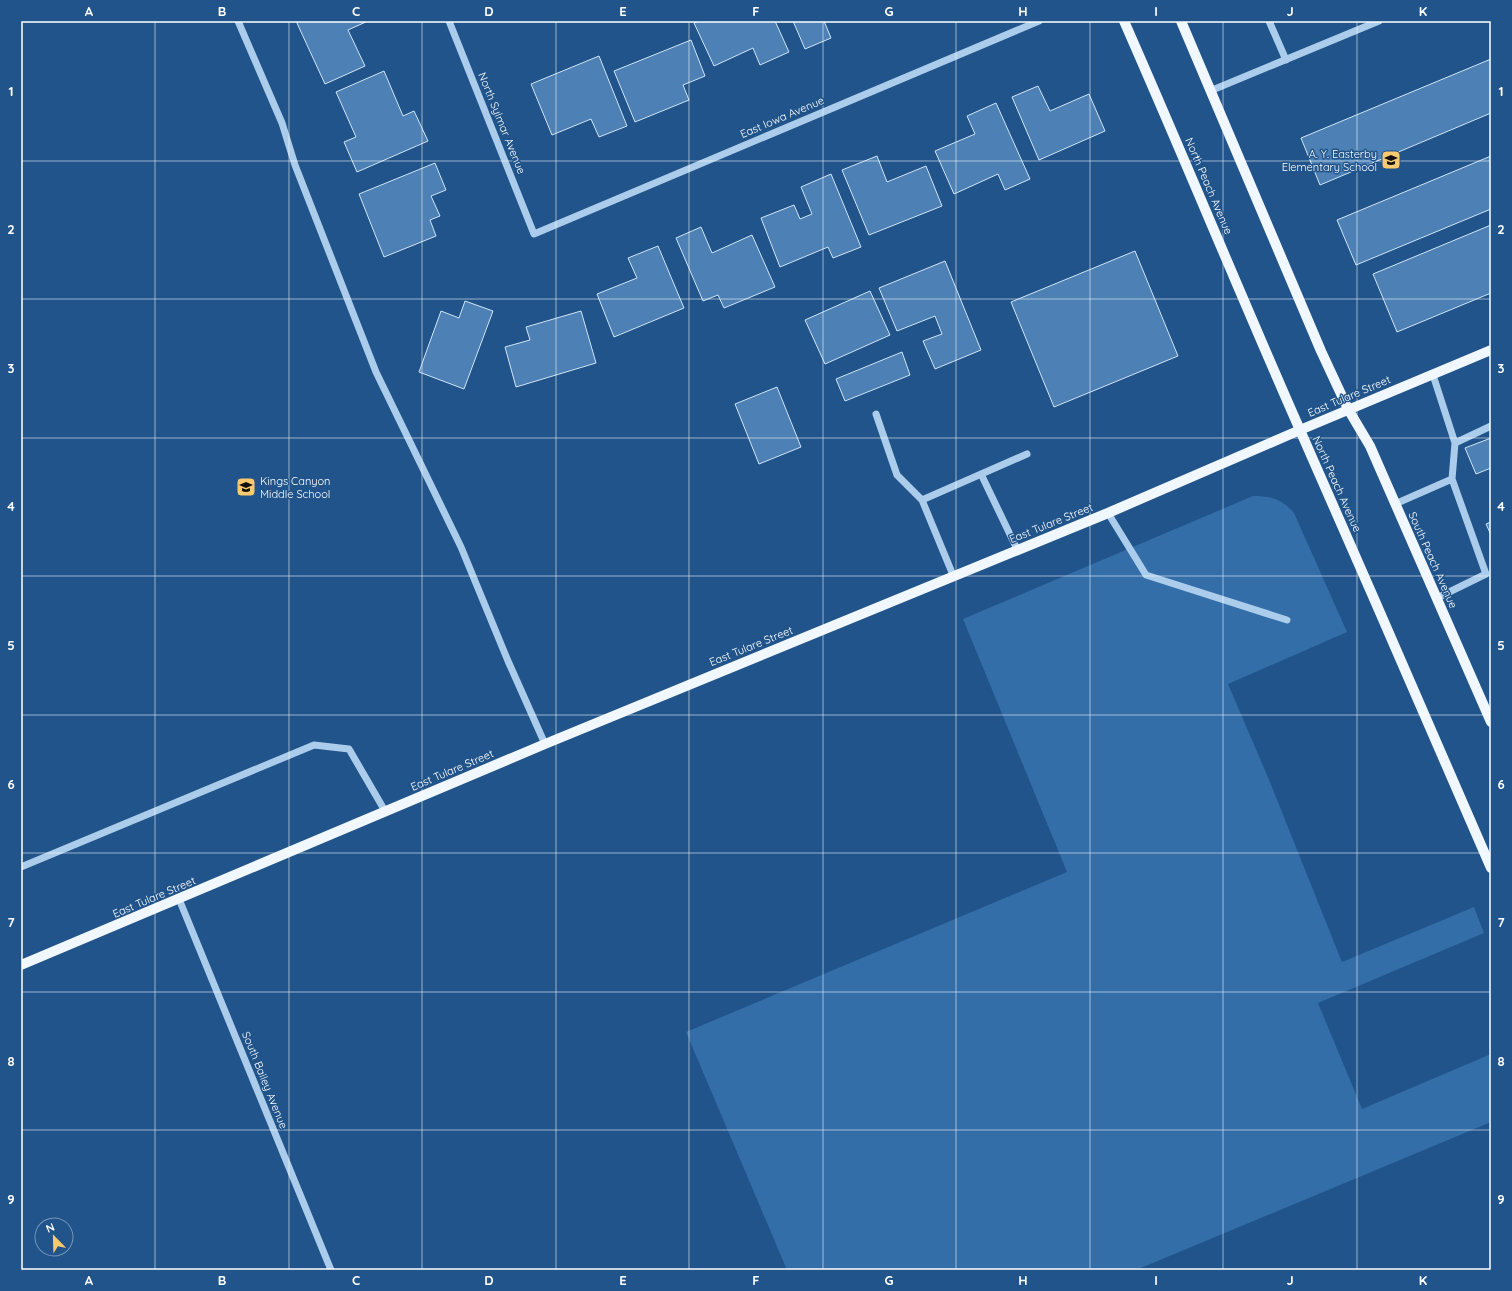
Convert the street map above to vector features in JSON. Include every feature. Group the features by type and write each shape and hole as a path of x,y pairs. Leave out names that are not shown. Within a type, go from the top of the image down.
{"main road":[{"name":"North Peach Avenue","path":"1124,21 1491,868"},
{"path":"1181,21 1348,409"},
{"name":"East Tulare Street","path":"21,965 545,744 953,575 1108,513 1348,409 1491,350"},
{"name":"South Peach Avenue","path":"1348,409 1370,446 1491,722"}],"street":[{"path":"238,21 282,123 295,165 376,372 461,548 508,661 545,744"},
{"name":"North Sylmar Avenue","path":"449,21 534,234"},
{"name":"East Iowa Avenue","path":"534,234 1039,21"},
{"path":"1269,21 1286,60"},
{"path":"1210,91 1379,21"},
{"path":"1433,375 1455,443 1452,479 1486,574 1437,598"},
{"path":"876,414 897,475 922,500 953,575"},
{"path":"1455,443 1491,426"},
{"path":"922,500 1027,454"},
{"path":"982,474 1017,549"},
{"path":"1395,504 1452,479"},
{"path":"1108,513 1146,575 1287,620"},
{"path":"21,867 314,745 349,749 385,811"},
{"name":"South Bailey Avenue","path":"179,899 331,1270"}],"shaded area":[{"path":"1253,496 1276,499 1285,504 1294,513 1347,632 1228,684 1270,782 1342,962 1474,907 1484,933 1318,1003 1362,1109 1491,1054 1491,1122 1136,1270 787,1270 686,1032 1067,872 963,619"}],"building":[{"path":"296,21 368,21 348,30 365,66 325,84"},
{"path":"699,21 775,21 789,52 760,65 753,48 714,66 694,23"},
{"path":"793,21 824,21 831,38 805,49"},
{"path":"691,40 705,76 683,85 689,100 635,122 614,71"},
{"path":"599,56 627,126 599,137 591,119 552,135 531,84"},
{"path":"1491,59 1491,113 1320,185 1301,138"},
{"path":"384,71 403,116 414,111 428,141 357,172 344,142 356,137 336,92"},
{"path":"1038,86 1050,111 1089,94 1105,131 1039,160 1012,97"},
{"path":"996,103 1030,179 1005,190 998,174 954,194 935,151 975,134 967,116"},
{"path":"877,156 887,182 926,166 942,206 869,235 842,170"},
{"path":"1491,156 1491,209 1356,265 1337,220"},
{"path":"435,163 446,190 431,196 440,216 430,220 436,236 384,257 359,194"},
{"path":"831,174 861,247 833,258 828,247 780,267 761,218 794,205 800,219 812,214 801,187"},
{"path":"1491,225 1491,293 1397,332 1373,274"},
{"path":"701,227 712,253 752,235 775,287 724,308 718,295 703,301 676,238"},
{"path":"658,246 684,308 614,337 597,294 637,278 628,258"},
{"path":"1135,251 1178,356 1054,407 1011,302"},
{"path":"945,261 981,350 935,369 923,341 942,334 935,316 897,331 879,288"},
{"path":"870,291 890,335 825,364 805,320"},
{"path":"465,301 493,311 464,389 419,372 441,311 459,318"},
{"path":"581,311 596,363 516,387 505,347 530,340 526,327"},
{"path":"902,352 910,375 845,401 836,379"},
{"path":"777,387 801,447 759,464 735,404"},
{"path":"1491,438 1491,468 1476,474 1465,448"},
{"path":"1491,522 1491,535 1486,524"}],"place":[{"name":"A. Y. Easterby Elementary School","path":"1391,160"},
{"name":"Kings Canyon Middle School","path":"246,487"}]}
